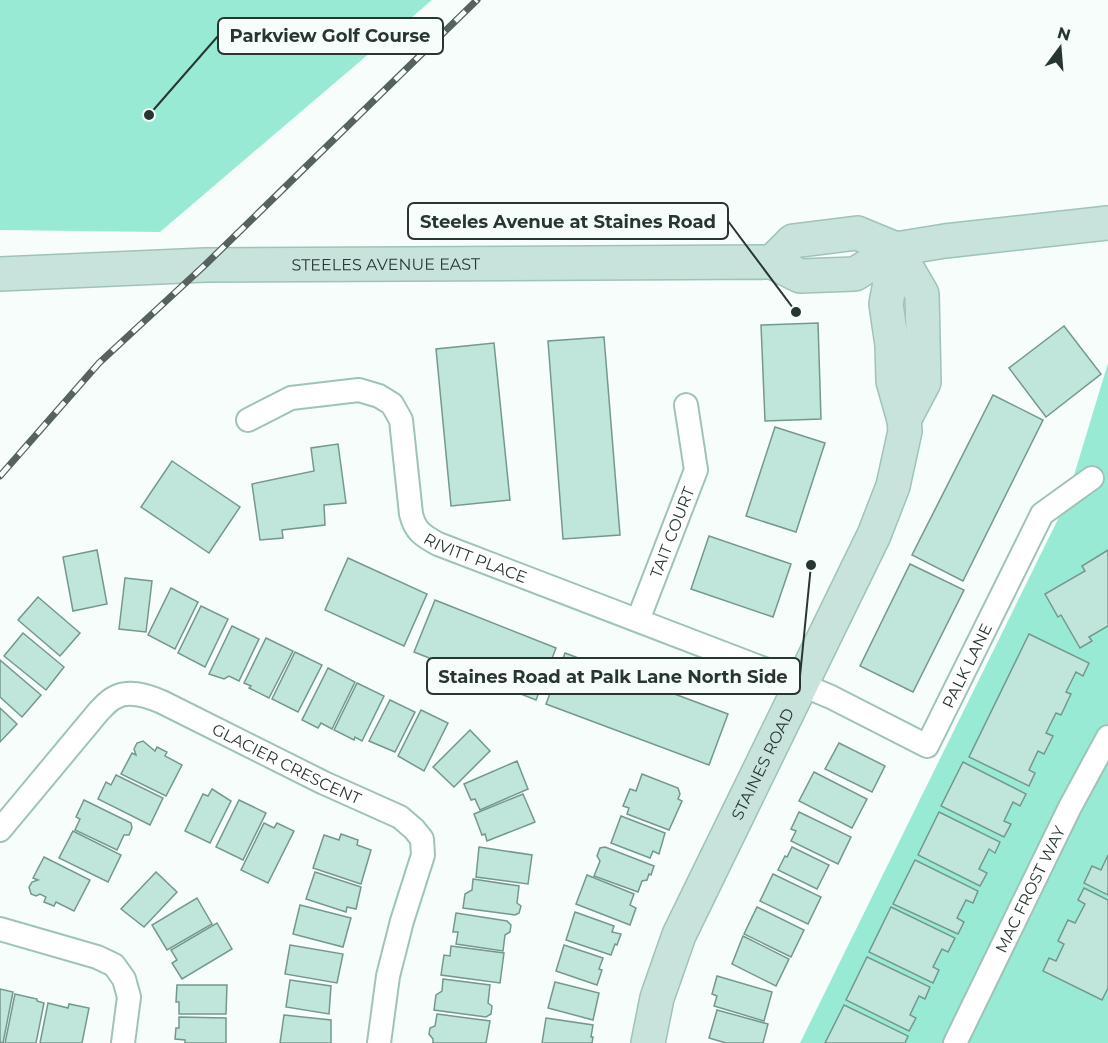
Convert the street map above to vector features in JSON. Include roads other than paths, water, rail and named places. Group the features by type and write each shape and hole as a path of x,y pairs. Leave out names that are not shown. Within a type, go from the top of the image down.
{"main road":[{"path":"896,249 945,241 1108,223"},
{"name":"STEELES AVENUE EAST","path":"0,274 205,265 772,262 793,241 857,233 896,249"},
{"name":"STAINES ROAD","path":"648,1043 657,999 679,935 874,535 886,505 901,453 905,431 904,420 924,382 922,294 896,249"}],"street":[{"name":"RIVITT PLACE","path":"248,420 291,398 359,390 380,396 392,404 401,420 411,514 415,528 424,537 801,684"},
{"name":"TAIT COURT","path":"638,620 696,470 686,405"},
{"name":"PALK LANE","path":"801,684 927,746 1042,513 1092,478"},
{"name":"GLACIER CRESCENT","path":"0,830 99,711 114,697 130,694 149,696 324,783 400,817 422,839 423,855 402,921 388,976 379,1043"},
{"name":"MAC FROST WAY","path":"955,1043 1070,807 1108,737"},
{"path":"0,929 97,957 114,965 124,979 129,997 123,1043"}],"railway":[{"path":"0,476 99,363 205,265 477,0"}],"place":[{"name":"Parkview Golf Course","path":"149,115"},
{"name":"Steeles Avenue at Staines Road","path":"796,312"},
{"name":"Staines Road at Palk Lane North Side","path":"811,565"}]}
